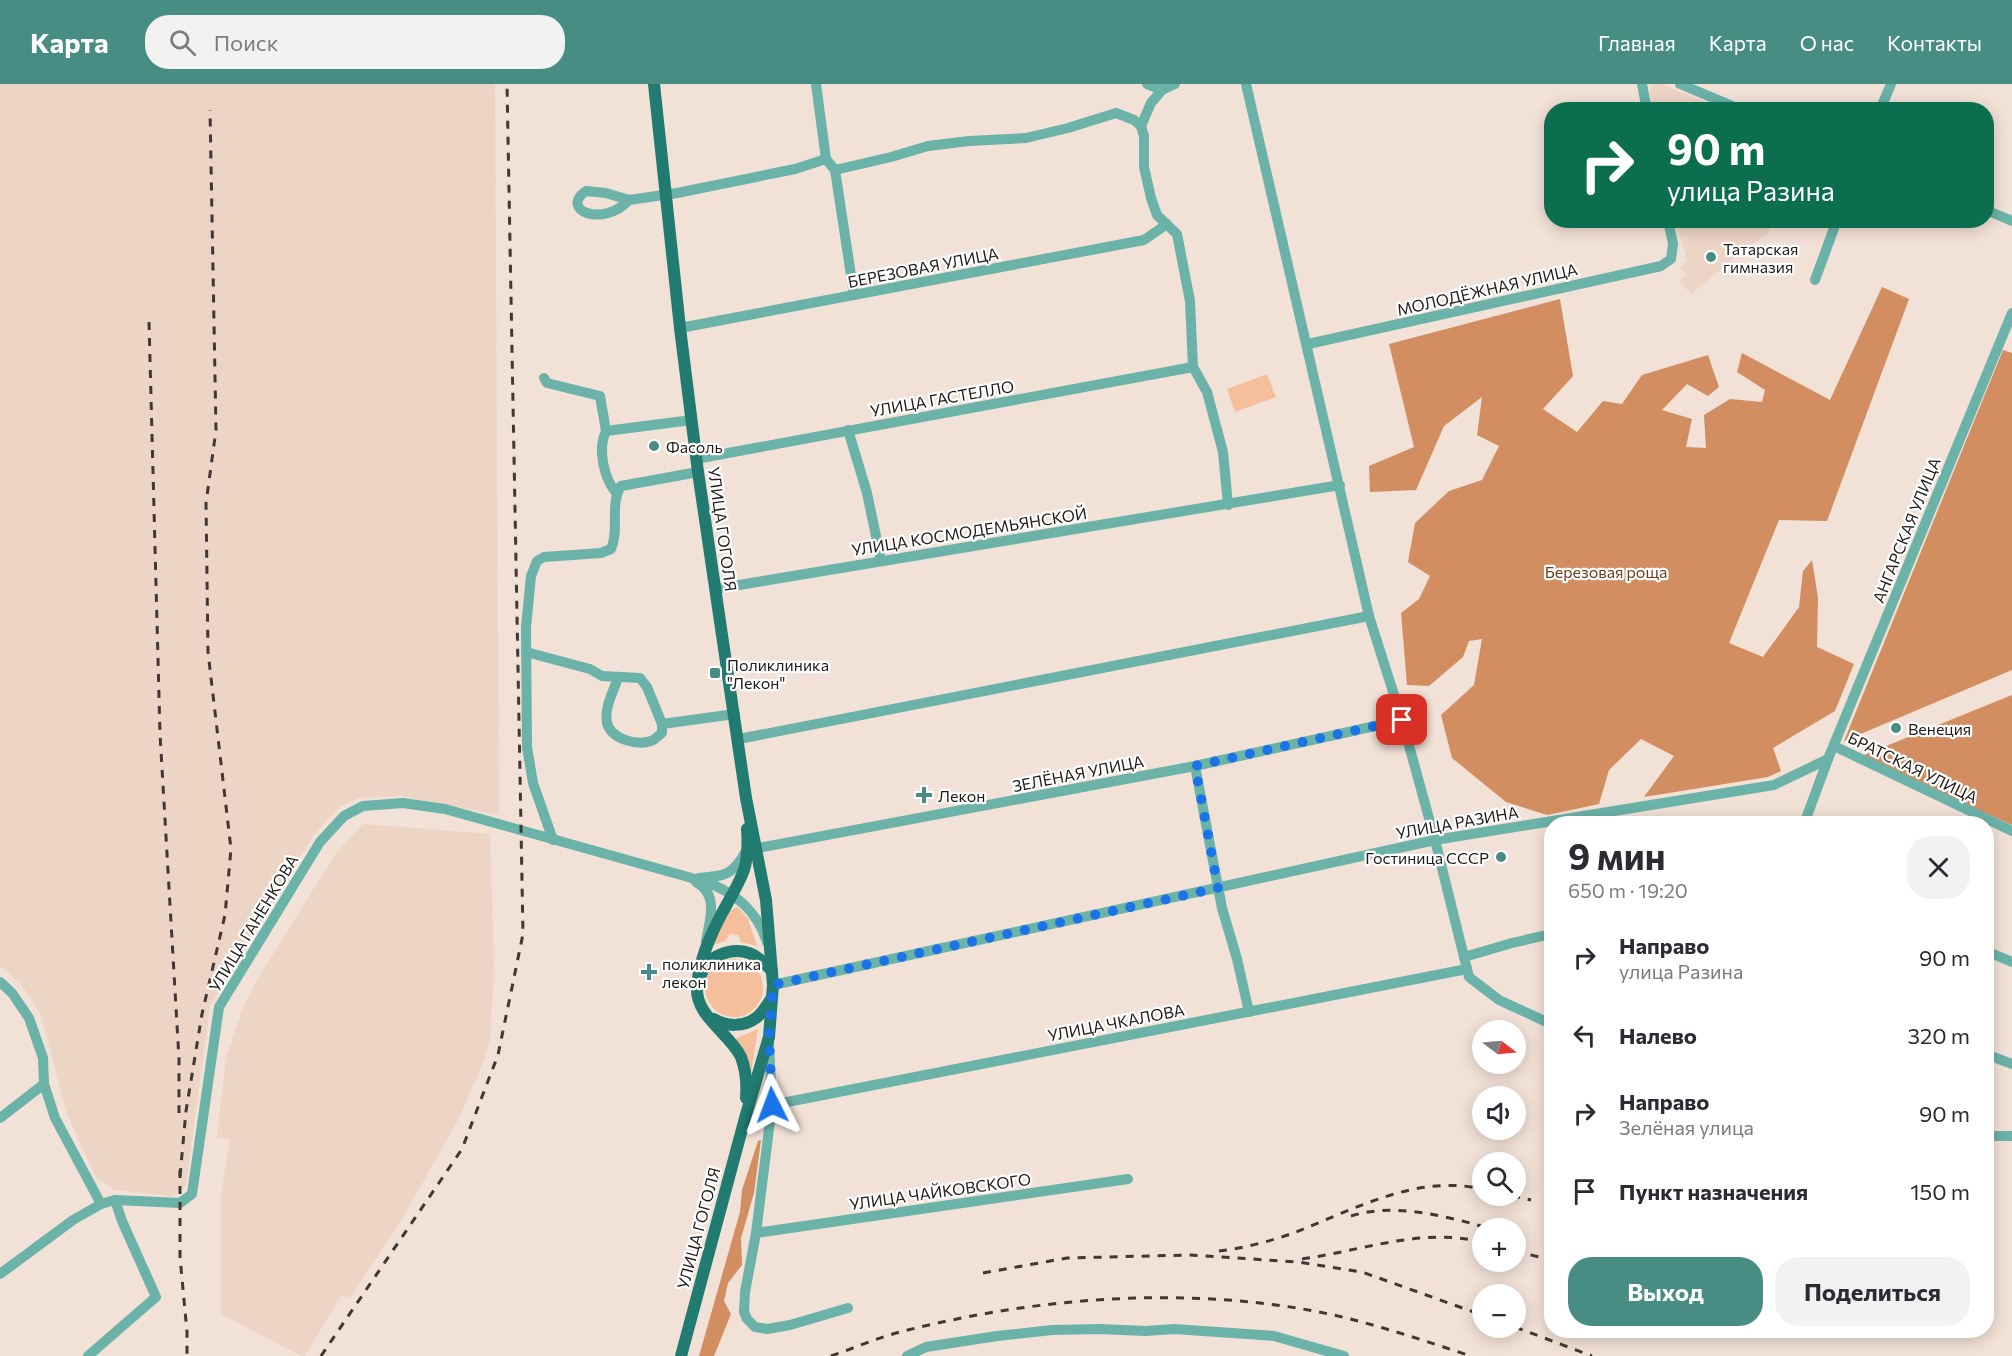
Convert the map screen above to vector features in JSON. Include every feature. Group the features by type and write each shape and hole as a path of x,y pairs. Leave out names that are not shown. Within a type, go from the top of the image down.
{"main road":[{"name":"УЛИЦА ГОГОЛЯ","path":"654,84 696,459 714,589 739,739 753,848"},
{"path":"745,1118 746,1077 741,1057 729,1039 706,1013 697,991 699,968 709,940 733,895 753,848"},
{"path":"745,1118 769,1037 773,985 766,900 753,848"},
{"path":"697,991 703,969 724,952 751,953 771,971"},
{"path":"706,1013 716,1021 730,1025 742,1024 756,1018 772,998"},
{"name":"УЛИЦА ГОГОЛЯ","path":"682,1351 745,1118"}],"street":[{"path":"816,84 826,159 835,170 854,296"},
{"path":"1147,84 1161,90"},
{"path":"1141,126 1151,103 1161,90 1175,84"},
{"path":"1246,84 1308,344 1369,616 1402,720 1469,977 1499,1000 1544,1021"},
{"path":"1642,84 1645,102"},
{"path":"1680,84 1723,102"},
{"path":"1883,102 1891,84"},
{"path":"835,170 928,146 1026,138 1116,113 1134,120 1141,126 1144,136 1144,167 1151,198 1158,215 1177,234 1190,301 1193,367 1207,392 1220,442 1228,505"},
{"path":"629,200 666,195 795,169 826,159"},
{"path":"1994,213 2012,221"},
{"name":"БЕРЕЗОВАЯ УЛИЦА","path":"680,328 1144,240 1167,224"},
{"name":"МОЛОДЁЖНАЯ УЛИЦА","path":"1308,344 1660,266 1671,259 1672,244 1669,228"},
{"path":"1815,280 1834,228"},
{"name":"АНГАРСКАЯ УЛИЦА","path":"1807,816 1828,759 2012,313"},
{"name":"УЛИЦА ГАСТЕЛЛО","path":"696,459 1193,367"},
{"path":"544,378 548,383 600,396 606,430 602,439 601,451 609,485 616,494"},
{"path":"606,430 692,420"},
{"path":"848,430 867,493 881,560"},
{"path":"553,840 533,783 527,747 526,627 531,576 537,561 544,557 601,553 611,549 615,541 616,494 621,486 698,472"},
{"name":"УЛИЦА КОСМОДЕМЬЯНСКОЙ","path":"714,589 1340,485"},
{"path":"739,739 1369,616"},
{"path":"526,652 590,669 602,676 640,678 647,687 662,724 662,732 650,741 631,742 617,737 607,724 608,704 618,678"},
{"path":"662,724 735,714"},
{"name":"ЗЕЛЁНАЯ УЛИЦА","path":"753,848 1195,766 1402,720"},
{"name":"БРАТСКАЯ УЛИЦА","path":"1834,746 1981,816"},
{"name":"УЛИЦА РАЗИНА","path":"1583,816 1774,785 1828,759"},
{"path":"1195,766 1218,888 1249,1012"},
{"name":"УЛИЦА ГАНЕНКОВА","path":"0,1274 74,1220 101,1204 115,1200 180,1203 192,1194 219,1007 320,842 344,816 363,806 403,803 445,809 721,887 748,907 758,919 770,954"},
{"name":"УЛИЦА РАЗИНА","path":"773,985 1435,840 1544,822"},
{"name":"БРАТСКАЯ УЛИЦА","path":"1994,822 2012,831"},
{"path":"688,878 723,876 734,870 753,848"},
{"path":"688,878 703,886 712,904 699,968"},
{"path":"1464,957 1544,936"},
{"path":"1994,954 2012,962"},
{"name":"УЛИЦА ЧКАЛОВА","path":"772,1105 1467,969"},
{"path":"0,982 12,993 29,1018 43,1058 44,1084 55,1118 101,1204"},
{"path":"769,1037 772,1105 744,1312 755,1327 767,1329 790,1325 848,1308"},
{"path":"1994,1057 2012,1064"},
{"path":"0,1118 44,1084"},
{"path":"1994,1136 2012,1136"},
{"name":"УЛИЦА ЧАЙКОВСКОГО","path":"756,1233 1128,1179"},
{"path":"88,1356 156,1297 115,1200"},
{"path":"908,1356 926,1347 1052,1330 1174,1329 1274,1336 1344,1356"}],"shaded area":[{"path":"0,84 495,84 499,815 401,796 359,798 340,807 313,836 210,1006 186,1185 173,1196 114,1190 95,1176 67,1114 40,1012 20,983 0,966"},
{"path":"1654,84 1662,84 1705,102 1652,102 1649,89"},
{"name":"Татарская гимназия","path":"1678,228 1771,228 1767,234 1745,249 1691,294 1679,281 1686,275 1680,267 1687,261"},
{"path":"1267,374 1276,397 1235,412 1227,389"},
{"path":"363,824 490,834 494,968 490,1041 458,1120 401,1221 350,1298 342,1295 305,1356 301,1356 221,1314 221,1195 230,1139 217,1138 226,1058 242,1010 257,980 336,853"},
{"path":"738,907 748,919 757,946 741,942 738,935 730,934 725,941 713,945 725,917"},
{"path":"734,959 745,961 758,972 763,988 761,999 750,1012 734,1017 723,1015 710,1004 705,988 707,977 718,964"},
{"path":"758,1029 751,1072 735,1039"}],"green space":[{"name":"Березовая роща","path":"1882,287 1909,299 1827,521 1779,520 1729,643 1763,657 1799,607 1803,571 1812,560 1818,598 1817,647 1854,664 1835,711 1773,748 1781,771 1768,777 1644,797 1674,756 1641,739 1609,770 1599,804 1547,815 1506,802 1452,758 1441,715 1474,685 1482,639 1469,641 1463,657 1429,686 1407,685 1401,613 1419,599 1430,576 1408,562 1415,523 1449,491 1482,480 1499,446 1477,435 1482,397 1444,426 1416,490 1370,492 1369,466 1414,447 1389,344 1560,299 1573,376 1543,409 1577,432 1603,401 1622,404 1642,375 1708,355 1719,387 1708,396 1687,384 1662,410 1692,419 1686,447 1706,448 1704,415 1730,399 1762,402 1765,390 1737,372 1742,353 1830,400"},
{"path":"2003,350 2012,353 2012,670 1844,741"},
{"path":"2012,695 2012,825 1994,816 1859,757"},
{"path":"761,1140 754,1193 741,1238 742,1265 728,1283 724,1301 731,1314 714,1356 699,1356 740,1212 742,1190 758,1141"}],"railway":[{"path":"321,1356 462,1149 498,1055 523,934 507,84"},
{"path":"180,1176 186,1111 202,1014 225,915 231,849 208,652 206,503 216,430 210,110"},
{"path":"149,322 160,734 179,1059 179,1113"},
{"path":"180,1170 180,1257 187,1356"},
{"path":"1219,1251 1248,1246 1296,1232 1364,1204 1410,1190 1434,1186 1472,1188"},
{"path":"1526,1199 1531,1200"},
{"path":"1351,1216 1383,1211 1416,1212 1472,1224"},
{"path":"1302,1259 1414,1239 1437,1237 1472,1240"},
{"path":"1526,1254 1544,1258"},
{"path":"983,1273 1067,1258 1190,1255 1298,1262 1362,1272 1472,1311"},
{"path":"831,1356 900,1332 950,1320 1054,1304 1106,1299 1158,1298 1263,1303 1314,1311 1373,1325 1471,1356"},
{"path":"1526,1331 1544,1338"},
{"path":"1544,1338 1592,1356"}],"place":[{"name":"Татарская гимназия","path":"1711,257"},
{"name":"Фасоль","path":"654,446"},
{"name":"Поликлиника \"Лекон\"","path":"715,673"},
{"name":"Венеция","path":"1896,728"},
{"name":"Лекон","path":"924,795"},
{"name":"Гостиница СССР","path":"1501,857"},
{"name":"поликлиника лекон","path":"649,972"}],"route":[{"path":"772,1105 769,1037 773,985 1218,888 1195,766 1402,720"}]}
